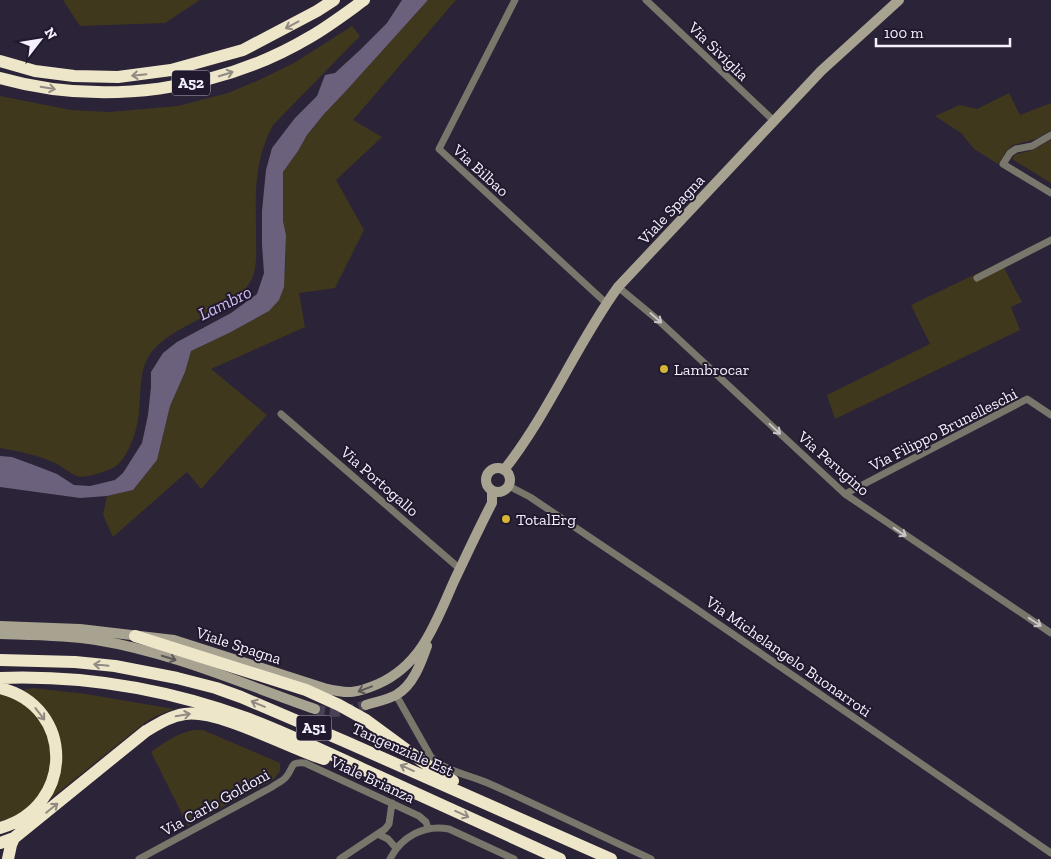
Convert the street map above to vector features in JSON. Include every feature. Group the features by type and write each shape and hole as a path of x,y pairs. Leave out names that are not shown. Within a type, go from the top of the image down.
{"highway":[{"name":"A52","path":"0,61 35,71 74,76 118,77 171,70 243,50 317,12 334,0"},
{"name":"A52","path":"0,78 56,89 117,92 146,90 204,80 228,74 288,49 331,24 364,0"},
{"path":"0,56 38,65 118,77"},
{"path":"135,636 306,690 339,705 366,720 448,779 619,859"},
{"name":"Tangenziale Est","path":"0,660 115,666 216,688 336,737 611,859"},
{"name":"A51","path":"0,678 74,679 182,698 249,720 386,779 560,859"},
{"path":"0,688 13,692 38,710 50,730 57,753 54,776 48,791 39,804 18,823 0,828"},
{"path":"0,843 14,838 146,731 168,719 186,714 211,716 241,726 304,753 386,779"},
{"path":"8,859 14,838"}],"street":[{"name":"Via Bilbao","path":"515,0 439,150 606,303"},
{"name":"Via Siviglia","path":"646,0 774,122"},
{"name":"Viale Spagna","path":"0,626 80,628 135,636 154,636 174,640 344,693 355,693 388,680 412,661 421,650 436,622 492,503 492,491 486,482 487,475 496,468 504,470 522,447 606,303 618,287 821,71 899,0"},
{"path":"1051,135 1032,146 1016,149 1010,153 1003,164 1051,194"},
{"path":"977,278 1051,240"},
{"name":"Via Perugino","path":"618,287 658,320 845,494 1051,633"},
{"name":"Via Filippo Brunelleschi","path":"845,494 1027,400 1051,415"},
{"name":"Via Portogallo","path":"282,414 460,569"},
{"path":"492,491 500,493 509,486 509,475 504,470"},
{"name":"Via Michelangelo Buonarroti","path":"509,486 530,497 684,600 1051,853"},
{"name":"Viale Spagna","path":"366,705 396,695 411,681 420,666 436,622"},
{"name":"Viale Spagna","path":"0,634 73,637 137,648 315,709"},
{"path":"388,680 431,757 437,763 445,768 488,783 651,859"},
{"name":"Viale Brianza","path":"298,762 305,763 419,816 426,822 428,828"},
{"name":"Via Carlo Goldoni","path":"139,859 272,787 286,777 293,765 298,762"},
{"path":"340,859 378,834 389,824 392,803"},
{"path":"390,859 396,848 407,838 419,831 438,827 449,829 506,857 514,859"},
{"path":"378,834 388,839 396,848"},
{"path":"0,855 3,859"}],"shaded area":[{"path":"63,0 200,0 165,23 80,26"},
{"path":"402,0 428,0 324,114 307,135 283,172 283,221 286,235 284,287 279,300 269,311 191,351 185,372 170,406 157,460 133,490 107,496 80,498 0,487 0,456 12,457 57,474 74,485 90,486 115,480 123,473 142,443 148,415 151,372 163,353 177,342 231,313 257,294 264,273 262,211 266,170 272,148 295,118 317,96 325,75 335,73 360,50 387,23"},
{"path":"428,0 456,0 353,120 382,137 336,180 364,230 335,288 299,293 305,327 211,369 267,415 201,489 187,472 113,537 103,515 107,496 133,490 157,460 170,406 185,372 191,351 269,311 285,272 286,235 283,221 283,172 307,135 324,114"},
{"path":"352,26 360,36 273,125 267,139 262,152 257,179 256,264 248,286 222,307 173,334 159,344 149,356 142,375 137,426 132,442 119,464 113,468 81,477 74,475 58,464 42,458 0,448 0,96 71,110 109,112 178,106 228,93 259,80 294,63"},
{"path":"1009,93 1020,115 1051,103 1051,130 1036,139 1013,145 1007,150 998,164 974,149 961,133 935,116 960,105 977,109"},
{"path":"1051,140 1051,183 1012,159 1016,154 1030,151"},
{"path":"1001,262 1022,302 1011,307 1020,330 835,419 827,395 930,344 911,305"},
{"path":"33,688 86,694 174,709 147,721 50,799 48,797 55,784 49,716 42,705 23,690"},
{"path":"0,693 18,699 36,715 48,735 51,755 48,777 44,788 33,806 21,816 0,821"},
{"path":"194,730 203,730 280,763 280,771 274,779 188,826 151,752 166,741"}],"tunnel":[{"path":"315,709 329,712 366,705"}],"place":[{"name":"Lambrocar","path":"664,369"},
{"name":"TotalErg","path":"506,519"}],"water label":[{"name":"Lambro","path":"225,303"}]}
